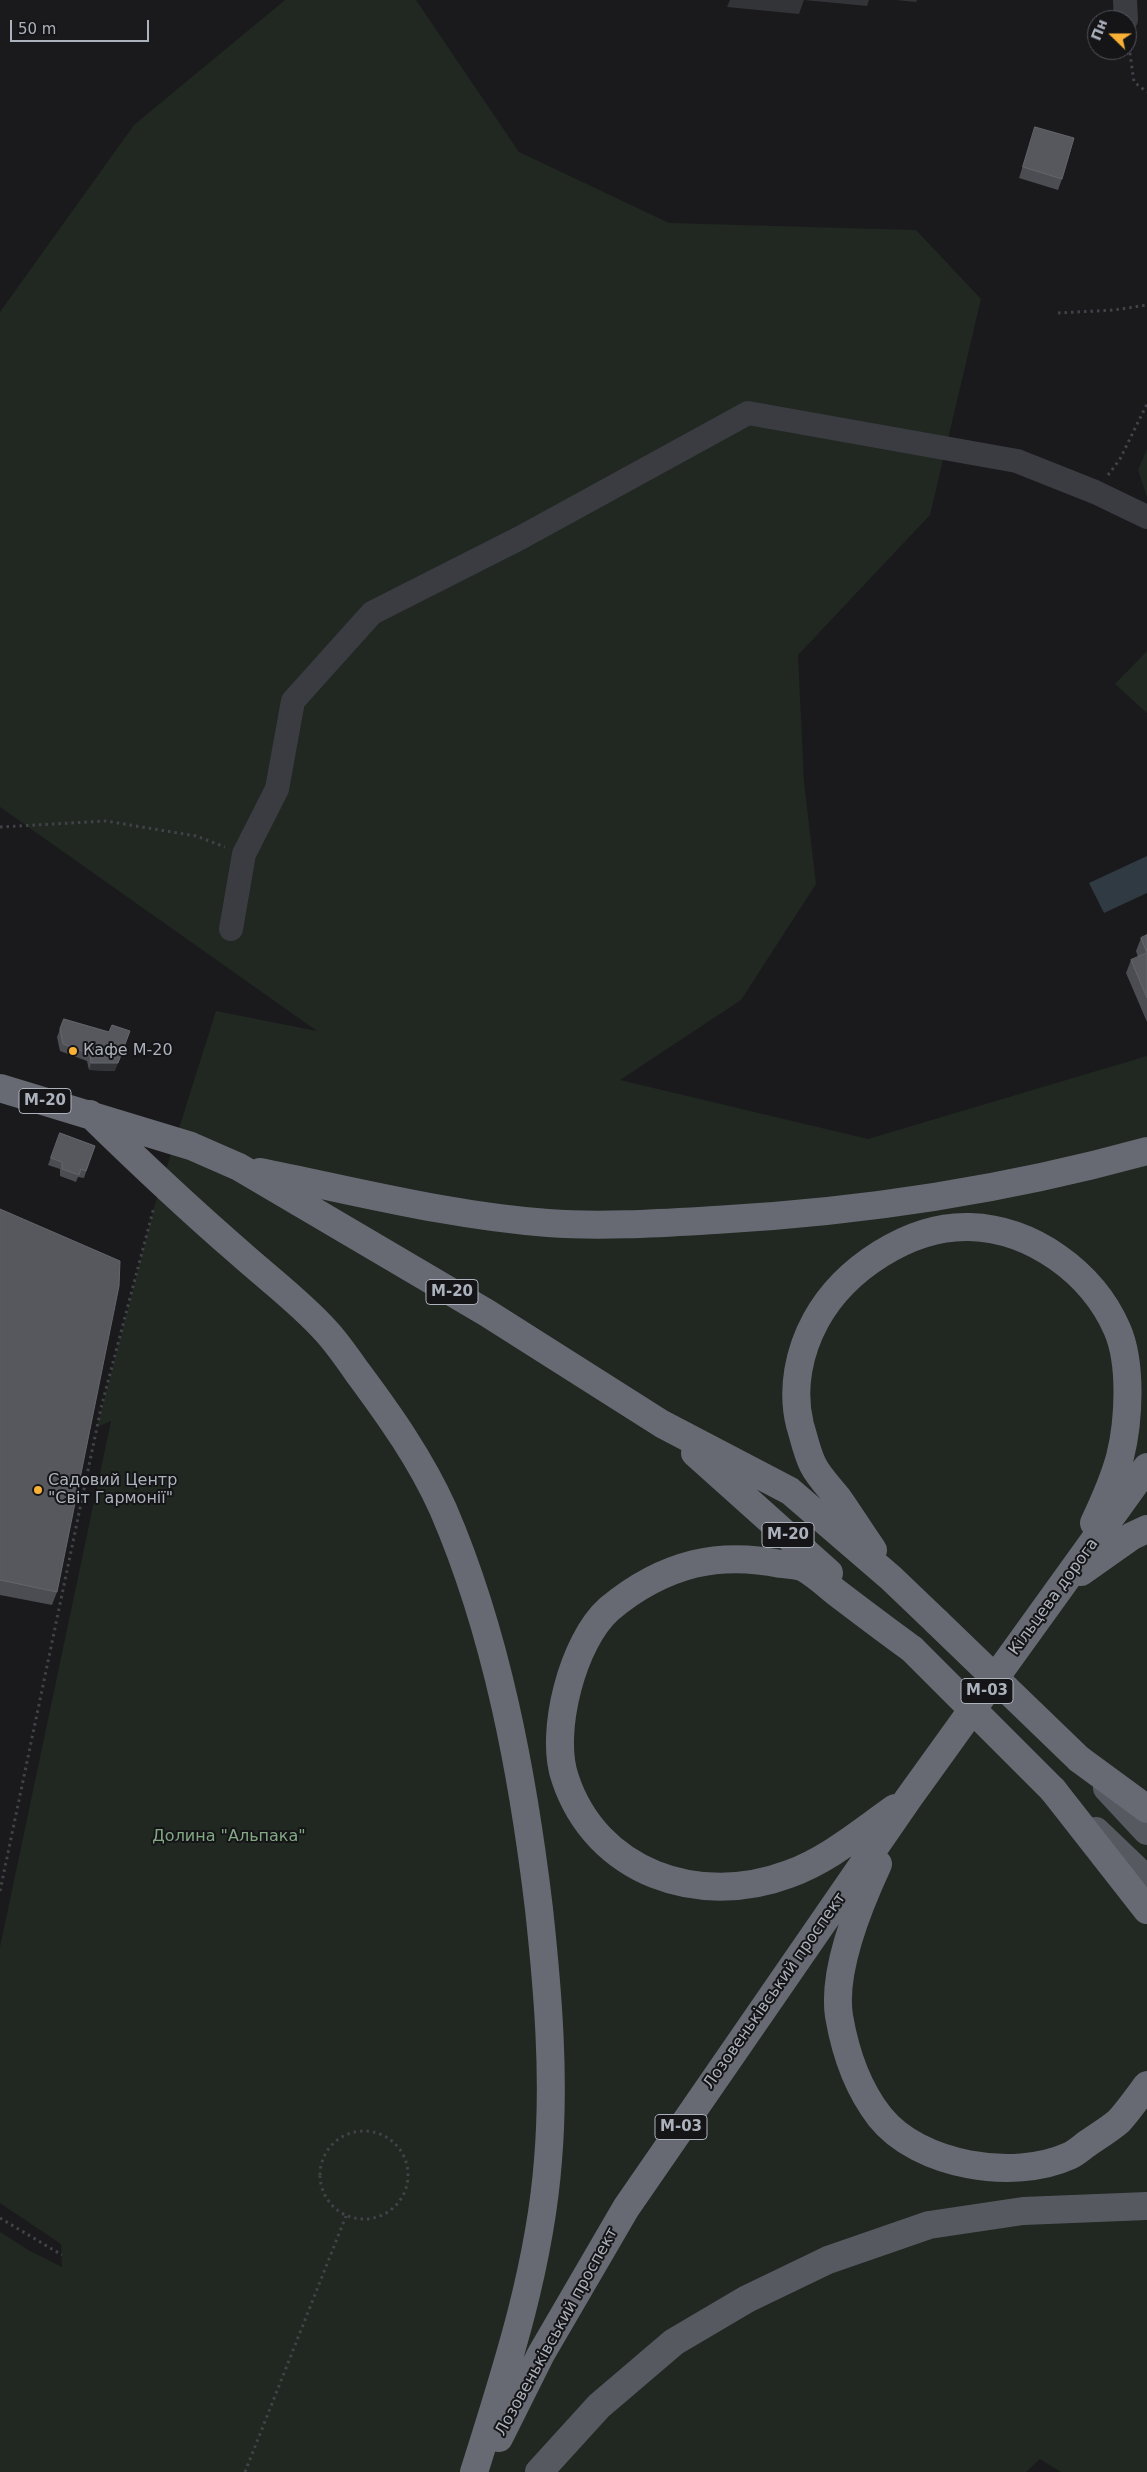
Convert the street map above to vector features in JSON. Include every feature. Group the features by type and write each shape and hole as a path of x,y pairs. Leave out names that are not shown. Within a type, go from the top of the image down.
{"highway":[{"name":"М-20","path":"0,1088 191,1146 239,1167 487,1313 662,1424 790,1491 891,1578 1079,1759"},
{"path":"90,1114 160,1183 326,1330 384,1407 415,1455 443,1509 482,1618 510,1728 531,1837 544,1958 551,2079 550,2124 542,2209 525,2296 474,2472"},
{"path":"239,1167 462,1212 550,1223 670,1222 807,1215 927,1199 1084,1169 1147,1151"},
{"path":"891,1578 813,1465 800,1423 796,1383 804,1342 826,1303 863,1265 892,1246 922,1234 969,1226 1016,1235 1044,1248 1069,1265 1097,1295 1117,1329 1124,1356 1127,1399 1120,1456 1103,1503 1065,1582"},
{"name":"М-20","path":"662,1424 765,1514 912,1649 1054,1790"},
{"name":"Кільцева дорога","path":"908,1799 1147,1467"},
{"path":"1065,1582 1132,1536 1147,1529"},
{"path":"908,1799 816,1862 787,1875 733,1886 679,1883 646,1871 620,1856 595,1834 577,1807 564,1776 560,1740 562,1709 572,1672 588,1637 607,1611 636,1588 670,1570 710,1560 738,1558 802,1567 912,1649"},
{"path":"1079,1759 1147,1809"},
{"path":"1054,1790 1147,1910"},
{"path":"908,1799 868,1885 847,1943 840,1975 839,2015 860,2087 881,2118 903,2138 932,2153 966,2165 1007,2170 1037,2166 1070,2156 1118,2122 1147,2085"},
{"name":"Лозовеньківський проспект","path":"481,2472 541,2354 626,2208 908,1799"}],"main road":[{"path":"1079,1759 1147,1831"},
{"path":"1054,1790 1147,1880"},
{"path":"538,2472 599,2406 674,2342 747,2299 828,2260 929,2225 1023,2211 1147,2206"}],"street":[{"path":"231,929 244,854 276,789 293,700 372,613 520,538 748,413 1017,461 1096,492 1147,517"}],"path":[{"path":"1131,60 1134,82 1147,92"},
{"path":"1058,313 1114,310 1147,305"},
{"path":"1096,492 1120,459 1147,404"},
{"path":"0,827 106,821 196,836 244,854"},
{"path":"0,1891 101,1408 160,1183"},
{"path":"366,2131 381,2134 394,2143 403,2155 408,2170 404,2193 401,2200 390,2211 376,2218 361,2220 346,2216 334,2208 322,2188 320,2181 321,2166 326,2151 337,2140 351,2133 366,2131"},
{"path":"245,2472 346,2216"},
{"path":"0,2218 62,2255"}],"green space":[{"name":"Долина \"Альпака\"","path":"285,0 416,0 519,152 669,223 916,230 981,299 930,515 798,655 804,782 816,884 741,1000 620,1080 868,1139 1147,1056 1147,2472 1061,2472 1040,2459 1026,2472 0,2472 0,2232 30,2251 62,2267 61,2244 0,2203 0,1947 111,1421 97,1427 156,1201 216,1011 317,1031 0,807 0,312 134,125"},
{"path":"1147,449 1147,497 1138,470"},
{"path":"1147,651 1147,713 1115,684"}],"shaded area":[{"path":"1147,856 1147,893 1104,913 1089,883"}],"building":[{"path":"1035,127 1074,138 1062,179 1023,167"},
{"path":"1147,935 1147,953 1141,938"},
{"path":"1147,953 1147,998 1131,960"},
{"path":"64,1019 109,1032 112,1025 130,1031 118,1063 91,1063 90,1054 63,1044 60,1029"},
{"path":"60,1133 95,1146 86,1171 81,1169 79,1175 62,1169 62,1162 51,1158"},
{"name":"Садовий Центр \"Світ Гармонії\"","path":"0,1209 120,1261 119,1286 57,1592 0,1580"}],"place":[{"name":"Кафе М-20","path":"73,1051"},
{"name":"Садовий Центр \"Світ Гармонії\"","path":"38,1490"}]}
